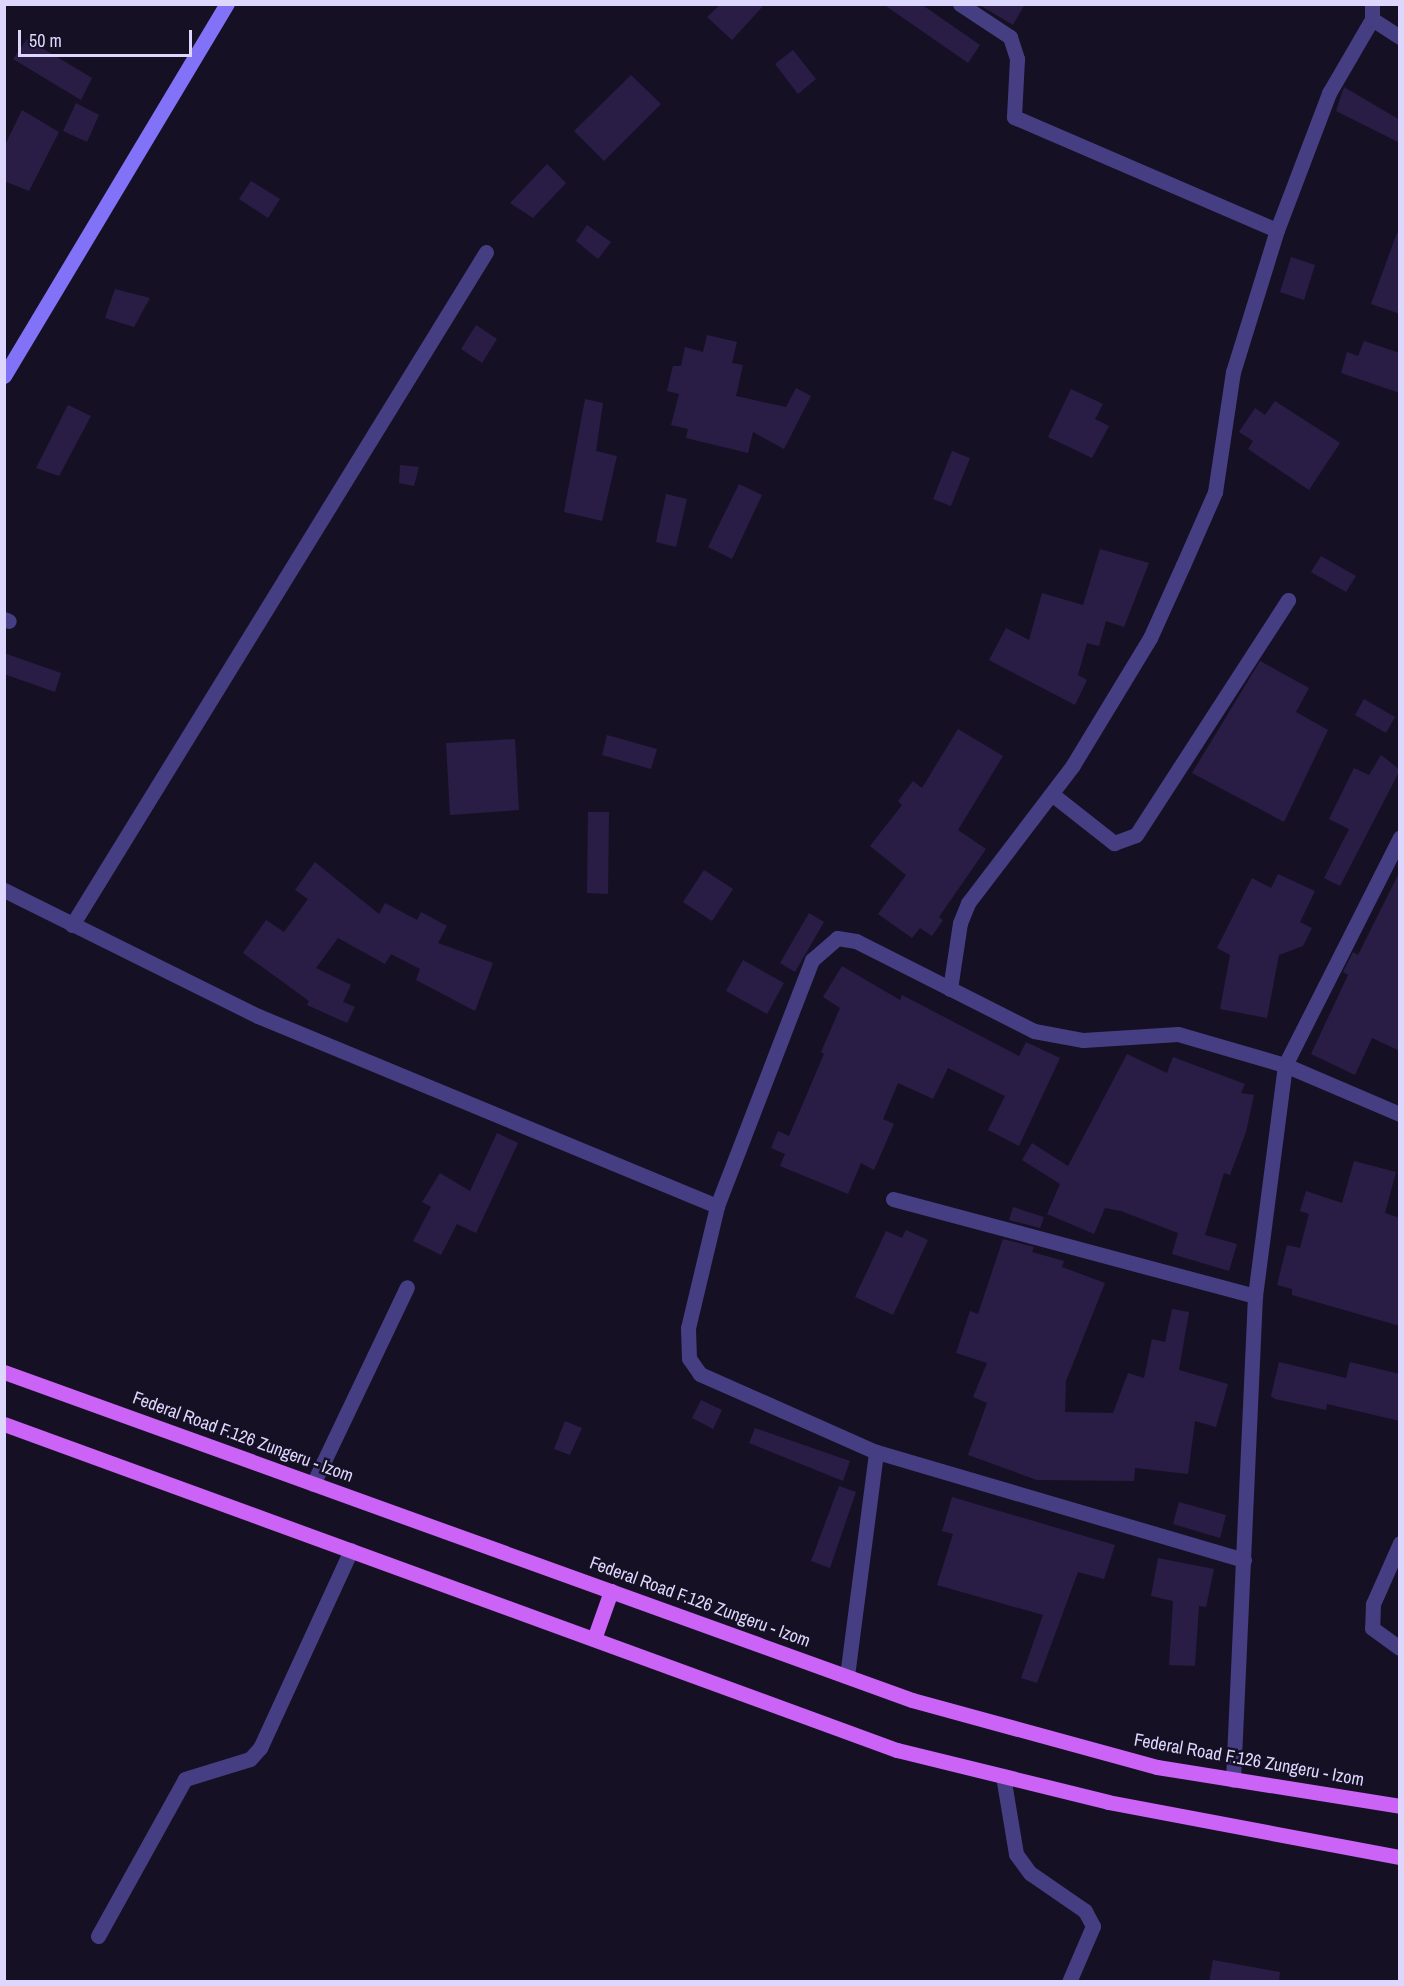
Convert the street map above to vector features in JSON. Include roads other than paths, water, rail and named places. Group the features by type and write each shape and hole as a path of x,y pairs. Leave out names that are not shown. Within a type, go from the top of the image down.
{"main road":[{"name":"Federal Road F.126 Zungeru - Izom","path":"4,1371 912,1700 1157,1767 1400,1806"},
{"path":"4,1424 897,1750 1108,1802 1400,1857"},
{"path":"594,1639 611,1591"}],"street":[{"path":"5,376 227,4"},
{"path":"960,4 1010,37 1017,59 1014,117 1277,230"},
{"path":"950,989 960,923 968,903 1053,795 1150,638 1215,492 1233,372 1277,230 1329,93 1372,12 1400,37"},
{"path":"72,925 486,252"},
{"path":"1053,795 1114,843 1136,835 1288,600"},
{"path":"1233,1780 1255,1296 1285,1065 1400,837"},
{"path":"4,890 258,1016 717,1206"},
{"path":"1244,1560 876,1452 700,1374 689,1358 688,1328 717,1206 812,960 824,945 837,938 856,941 950,989 1059,1038 1178,1034 1285,1065 1400,1114"},
{"path":"893,1198 1255,1296"},
{"path":"313,1484 407,1287"},
{"path":"847,1676 876,1452"},
{"path":"1400,1543 1373,1604 1372,1628 1400,1648"},
{"path":"99,1936 185,1779 250,1759 260,1748 351,1550"},
{"path":"1003,1776 1016,1854 1030,1873 1085,1911 1093,1926 1069,1982"}]}
